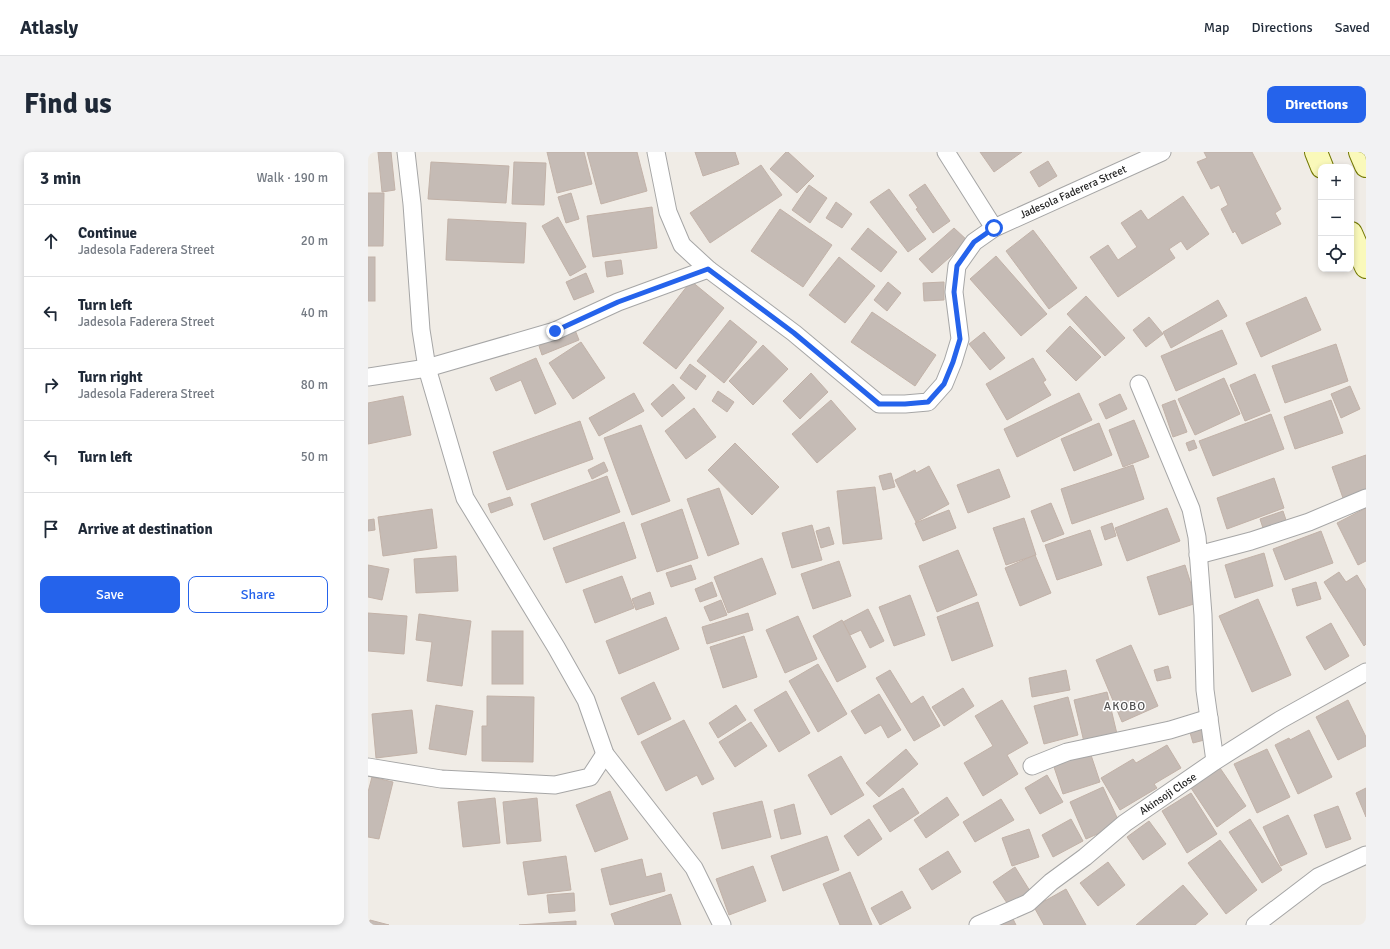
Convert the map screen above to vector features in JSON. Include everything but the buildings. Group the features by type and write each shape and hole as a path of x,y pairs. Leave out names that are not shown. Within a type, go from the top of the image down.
{"main road":[{"path":"1316,152 1321,164"},
{"path":"1360,152 1366,166"},
{"path":"1352,236 1366,267"}],"street":[{"path":"406,152 412,204 421,330 427,368 466,498 556,647 586,700 605,754 694,868 722,925"},
{"name":"Jadesola Faderera Street","path":"656,152 668,212 682,245 708,269 794,333 879,404 928,402 944,384 960,339 954,292 957,266 974,242 994,228 1162,152"},
{"path":"946,152 994,228"},
{"path":"368,377 427,368 555,331 618,302 708,269"},
{"path":"1139,384 1191,509 1197,537 1203,615 1205,690 1214,762"},
{"path":"1198,555 1259,539 1309,522 1366,498"},
{"name":"Akinsoji Close","path":"978,925 1028,903 1051,882 1085,857 1125,823 1214,762 1280,720 1366,672"},
{"path":"1032,766 1067,752 1170,730 1209,718"},
{"path":"368,767 441,779 555,785 590,777 605,754"},
{"path":"1255,925 1318,877 1366,855"}],"district":[{"name":"AKOBO","path":"1125,706"}],"route":[{"path":"555,331 618,302 708,269 794,333 879,404 928,402 944,384 960,339 954,292 957,266 974,242 994,228"}]}
